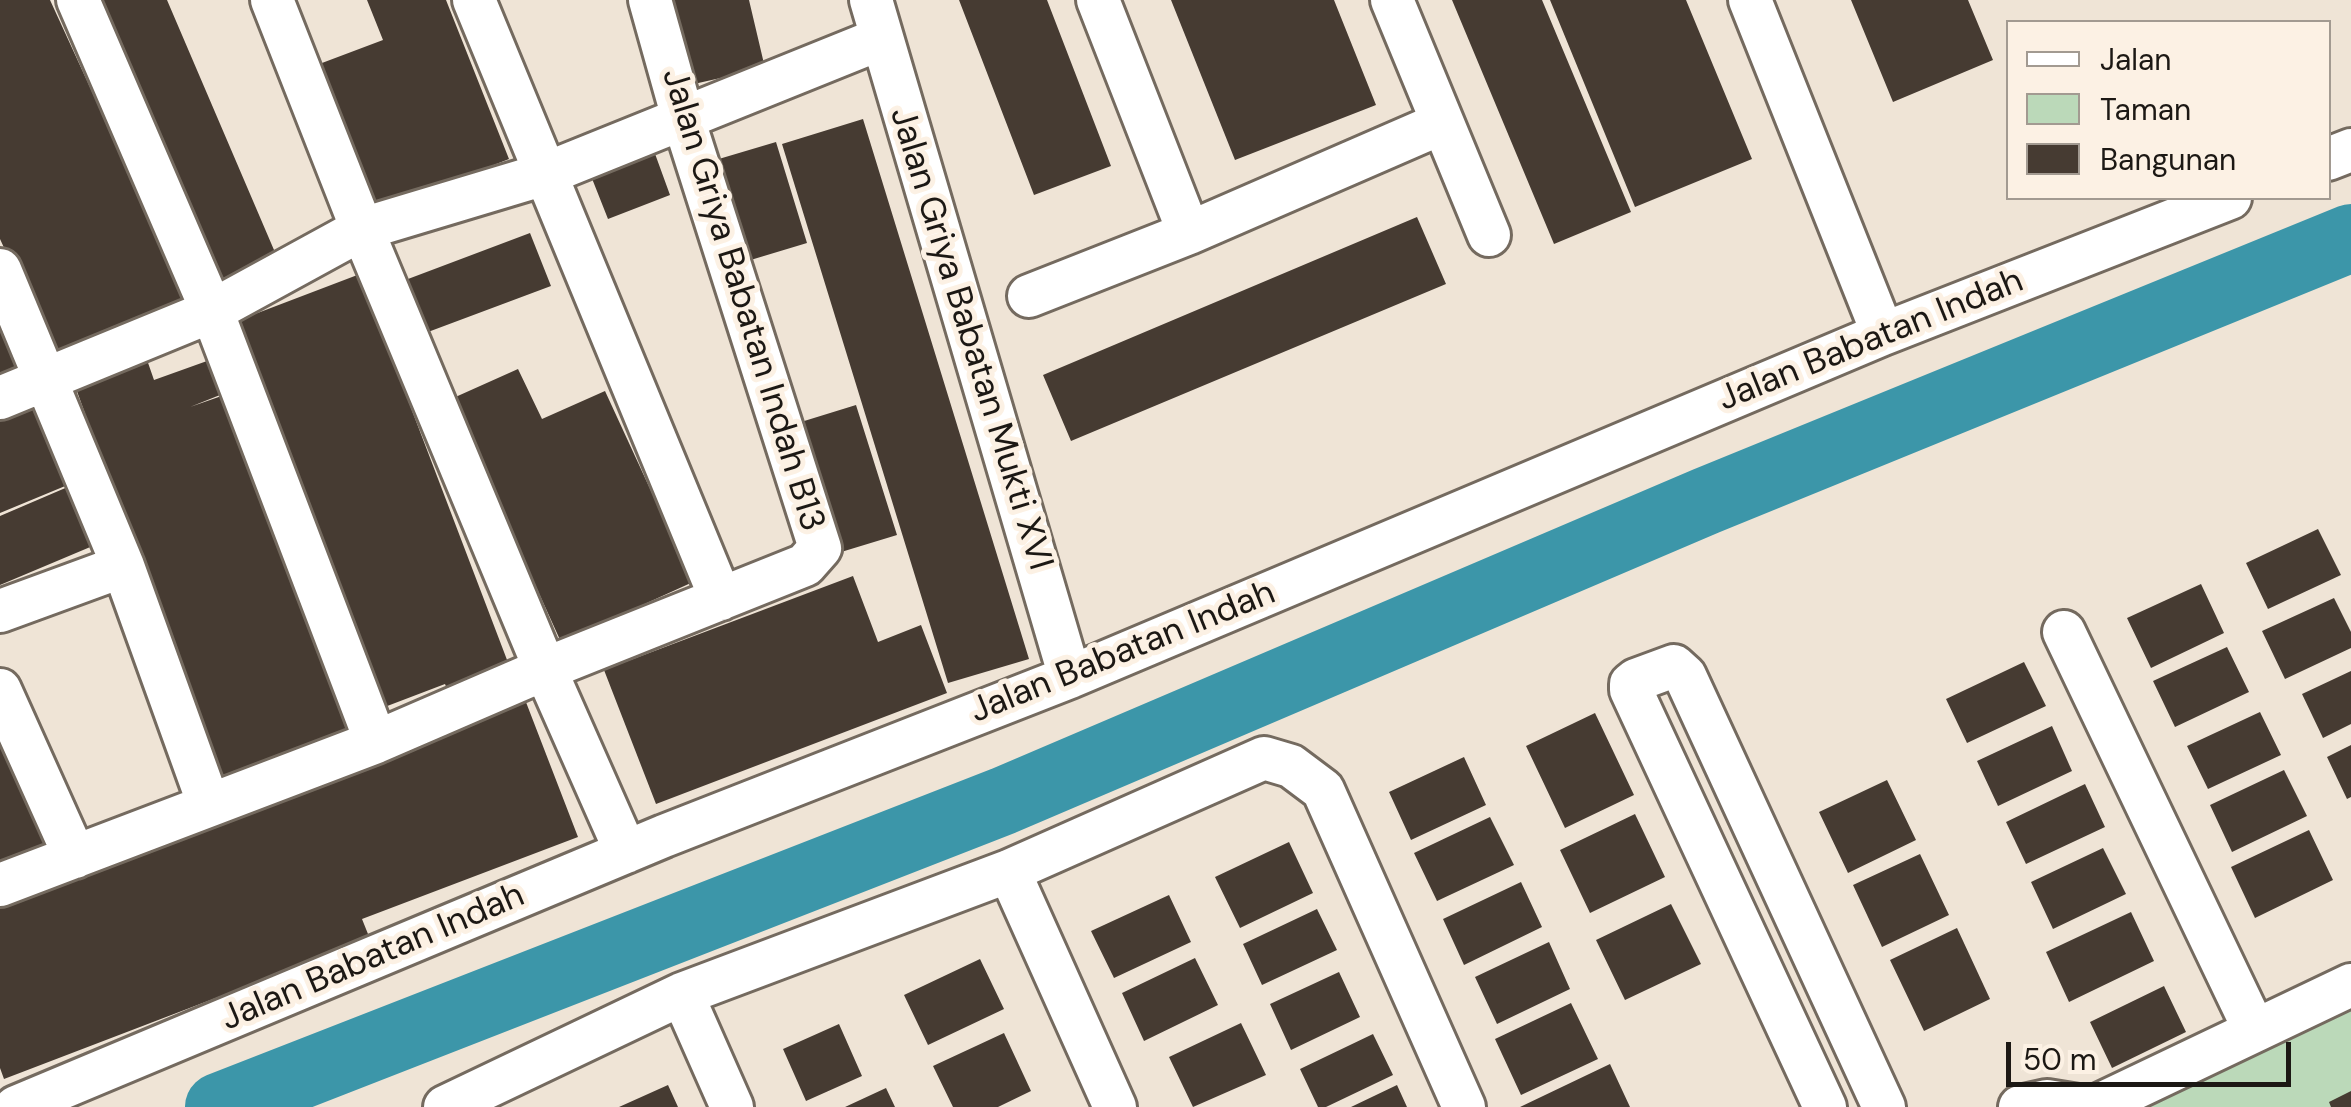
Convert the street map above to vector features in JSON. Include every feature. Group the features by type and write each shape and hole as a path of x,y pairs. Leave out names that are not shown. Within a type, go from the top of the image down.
{"street":[{"path":"78,0 212,311 376,742"},
{"path":"272,0 362,229 545,669 626,852"},
{"path":"0,885 376,742 721,599 474,0"},
{"name":"Jalan Griya Babatan Indah B13","path":"650,0 683,118 820,548 806,565 721,599"},
{"path":"1098,0 1189,233"},
{"path":"1392,0 1489,235"},
{"path":"1750,0 1883,334"},
{"path":"0,398 212,311 362,229 546,174 683,118 875,20"},
{"name":"Jalan Griya Babatan Mukti XVI","path":"875,20 1070,677"},
{"path":"1030,296 1189,233 1442,123"},
{"name":"Jalan Babatan Indah","path":"16,1107 626,852 1070,677 1883,334 2225,200"},
{"path":"0,270 123,566 209,805"},
{"path":"0,610 123,566"},
{"path":"2064,632 2254,1029"},
{"path":"1860,1056 1818,1091 1630,690 1636,680 1674,666 1685,676 1884,1107"},
{"path":"0,690 74,857"},
{"path":"445,1107 682,994 1009,871 1264,758 1291,766 1323,790 1464,1107"},
{"path":"1009,871 1114,1107"},
{"path":"2095,1107 2351,985"},
{"path":"682,994 732,1107"},
{"path":"2020,1107 2047,1101 2084,1107"}],"green space":[{"path":"2351,985 2351,1107 2095,1107"}],"building":[{"path":"0,0 50,0 189,303 57,363 0,239"},
{"path":"88,0 167,0 283,271 216,299"},
{"path":"367,0 446,0 509,159 372,213 314,66 383,40"},
{"path":"664,0 749,0 765,68 685,86"},
{"path":"959,0 1047,0 1111,166 1034,195"},
{"path":"1171,0 1334,0 1376,105 1235,160"},
{"path":"1452,0 1542,0 1631,212 1554,244"},
{"path":"1550,0 1686,0 1752,159 1635,207"},
{"path":"1851,0 1968,0 1993,60 1893,102"},
{"path":"863,119 1029,659 948,683 782,144"},
{"path":"776,142 807,243 734,265 702,164"},
{"path":"654,151 670,195 608,219 591,176"},
{"path":"1417,217 1446,284 1071,441 1043,375"},
{"path":"530,233 551,286 428,332 408,279"},
{"path":"360,274 512,673 450,696 445,684 382,708 234,322"},
{"path":"0,324 19,366 0,375"},
{"path":"146,357 154,380 207,361 220,395 190,407 233,392 356,736 219,785 74,383"},
{"path":"518,369 542,419 605,391 693,582 561,642 451,399"},
{"path":"34,399 70,484 0,513 0,413"},
{"path":"856,405 897,535 828,556 788,426"},
{"path":"70,486 95,545 0,585 0,516"},
{"path":"2318,529 2341,575 2268,609 2246,563"},
{"path":"853,576 878,642 921,625 947,693 656,804 604,670"},
{"path":"2201,584 2224,633 2151,668 2127,618"},
{"path":"2334,598 2351,632 2351,648 2285,679 2262,631"},
{"path":"2227,647 2249,692 2175,727 2153,681"},
{"path":"2024,662 2046,706 1967,743 1946,699"},
{"path":"2351,671 2351,724 2323,738 2302,694"},
{"path":"524,697 578,837 362,919 370,939 4,1079 0,1068 0,897"},
{"path":"2260,712 2281,755 2208,789 2187,746"},
{"path":"1595,713 1634,795 1565,828 1526,746"},
{"path":"0,722 54,847 0,870"},
{"path":"2052,726 2072,771 1998,806 1977,761"},
{"path":"2351,745 2351,797 2347,799 2327,757"},
{"path":"1464,757 1486,805 1411,840 1389,792"},
{"path":"2284,770 2307,816 2232,852 2210,805"},
{"path":"1887,780 1916,840 1848,873 1819,812"},
{"path":"2085,784 2105,827 2026,864 2006,822"},
{"path":"1635,814 1665,877 1590,913 1560,850"},
{"path":"1490,817 1514,865 1437,901 1414,853"},
{"path":"2309,830 2333,880 2255,918 2231,867"},
{"path":"1289,842 1313,893 1240,928 1215,877"},
{"path":"2103,848 2126,894 2053,929 2031,882"},
{"path":"1920,854 1949,915 1882,947 1853,885"},
{"path":"1521,882 1542,927 1464,965 1443,919"},
{"path":"1169,895 1191,942 1114,978 1091,931"},
{"path":"1671,904 1701,964 1625,1000 1596,940"},
{"path":"1317,909 1337,950 1262,985 1243,944"},
{"path":"2131,912 2154,961 2069,1002 2046,952"},
{"path":"1957,928 1990,999 1924,1031 1890,960"},
{"path":"1549,942 1570,989 1497,1024 1475,977"},
{"path":"1195,958 1218,1005 1144,1041 1122,993"},
{"path":"980,959 1004,1009 928,1045 904,995"},
{"path":"1339,972 1360,1017 1291,1050 1270,1004"},
{"path":"2164,986 2186,1032 2112,1068 2090,1022"},
{"path":"1571,1003 1598,1059 1521,1095 1495,1039"},
{"path":"1241,1023 1266,1075 1193,1107 1169,1057"},
{"path":"839,1024 862,1076 806,1101 783,1049"},
{"path":"1004,1033 1031,1091 998,1107 953,1107 933,1066"},
{"path":"1373,1034 1393,1075 1326,1107 1318,1107 1300,1069"},
{"path":"1610,1064 1630,1107 1520,1107"},
{"path":"668,1085 678,1107 619,1107"},
{"path":"1397,1085 1407,1107 1351,1107"},
{"path":"886,1088 895,1107 845,1107"},
{"path":"2351,1091 2351,1107 2331,1107 2329,1102"}],"waterway":[{"path":"219,1107 1003,801 1706,501 2351,238"}]}
